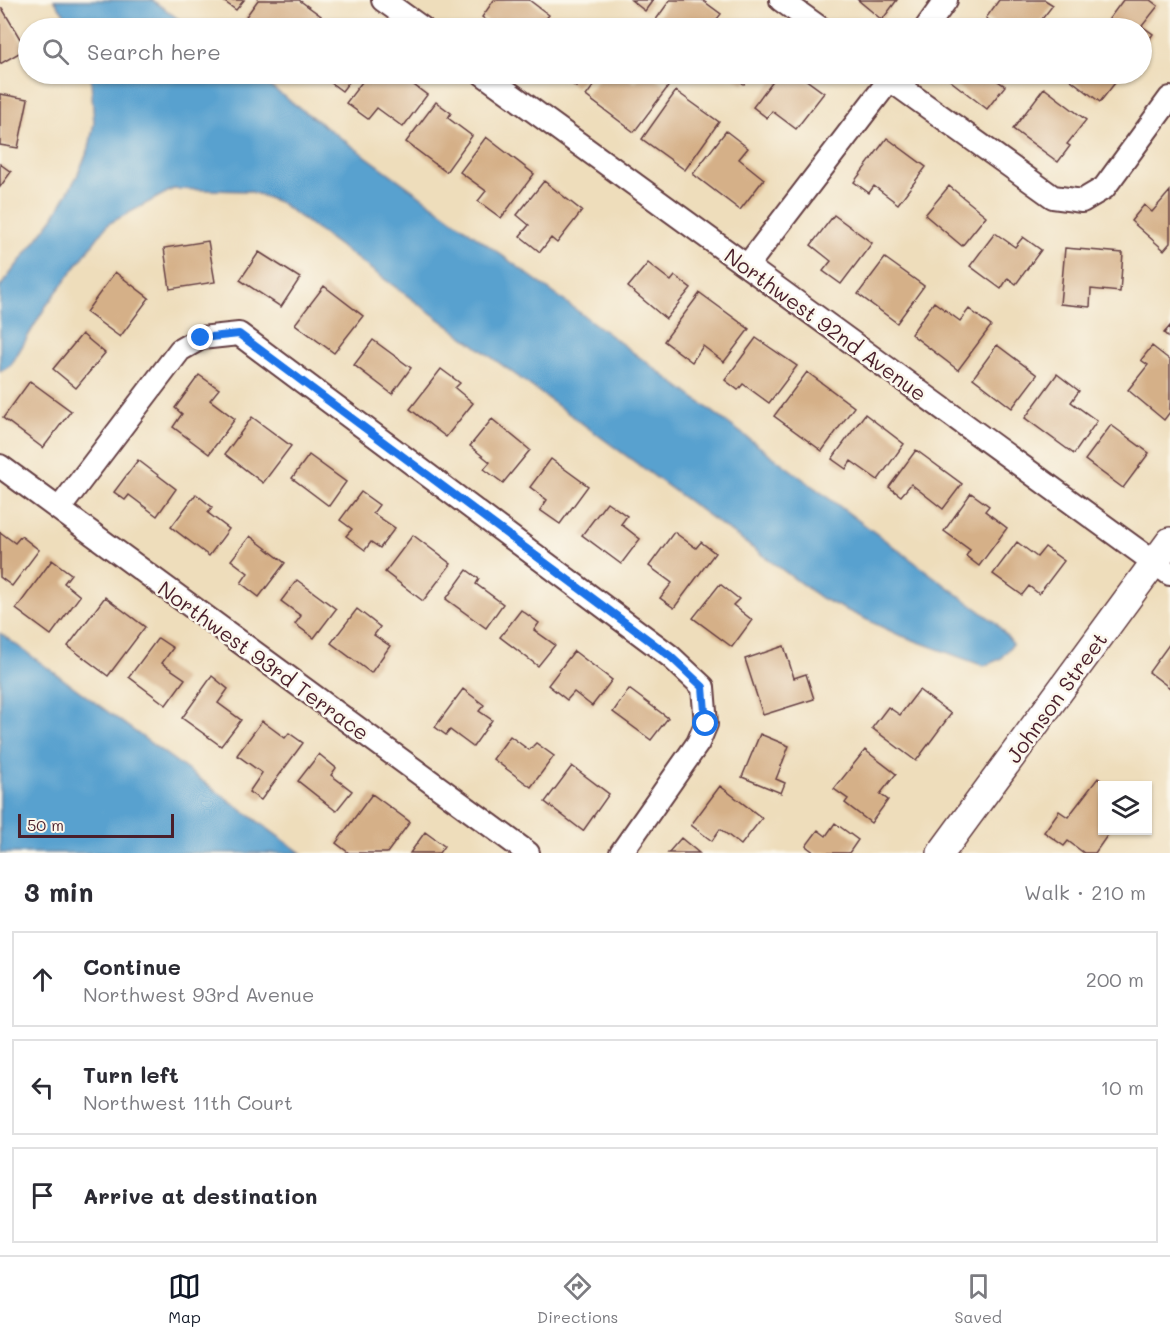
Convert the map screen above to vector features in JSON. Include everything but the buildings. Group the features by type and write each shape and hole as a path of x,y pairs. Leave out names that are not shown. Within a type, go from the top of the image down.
{"street":[{"path":"383,0 408,18"},
{"path":"781,0 806,18"},
{"path":"933,18 946,0"},
{"name":"Northwest 92nd Avenue","path":"497,84 1162,568"},
{"path":"747,266 882,84"},
{"path":"901,84 1053,197 1082,201 1104,188 1170,98"},
{"path":"58,509 180,350 201,338 239,334 670,656 703,687 706,724 698,743 621,853"},
{"name":"Northwest 93rd Terrace","path":"0,466 528,853"},
{"name":"Johnson Street","path":"941,853 1162,568 1170,541"}],"water":[{"path":"54,0 152,0 177,18 68,18"},
{"path":"91,84 267,84 544,286 996,623 1013,644 1000,659 984,666 897,634 821,598 279,202 249,191 173,189 108,224 46,306 11,365 0,372 0,287 53,218 77,176 89,148 94,123"},
{"path":"0,633 301,853 0,853"}],"route":[{"path":"201,338 239,334 670,656 703,687 706,724"}]}
